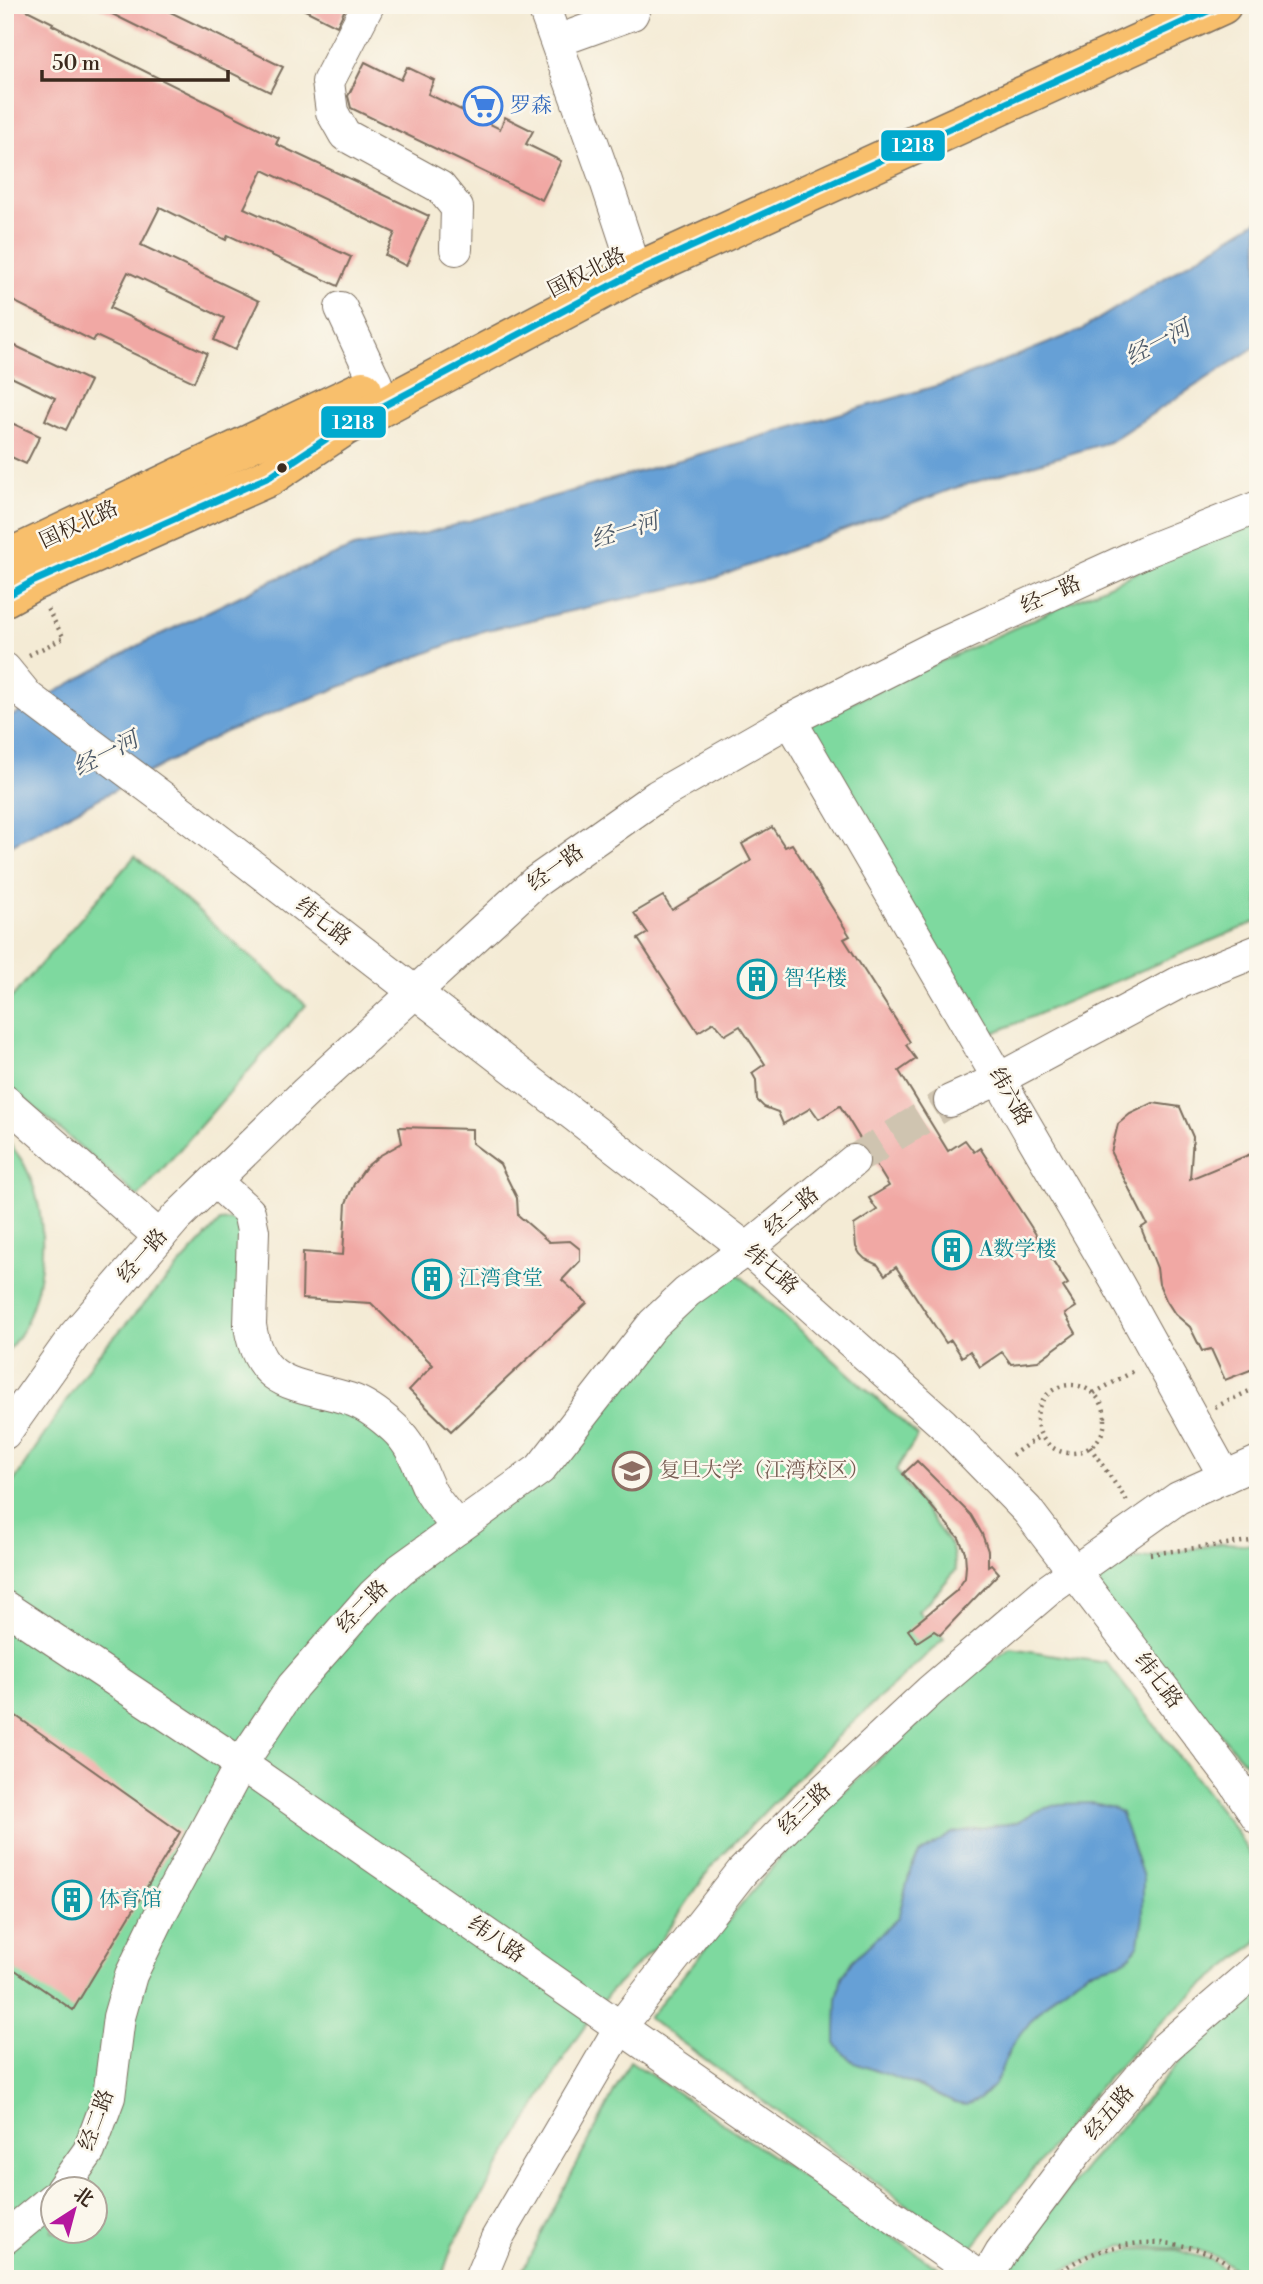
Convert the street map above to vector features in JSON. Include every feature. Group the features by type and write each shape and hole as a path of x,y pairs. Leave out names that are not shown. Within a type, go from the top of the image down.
{"main road":[{"name":"国权北路","path":"5,560 632,261 1178,5"},
{"name":"国权北路","path":"5,597 32,582 269,477 344,426 632,261 1222,5"}],"street":[{"path":"368,5 328,82 332,112 345,135 440,187 457,208 456,249"},
{"path":"543,5 632,261"},
{"path":"557,41 632,15 636,5"},
{"path":"341,308 376,383"},
{"name":"经一路","path":"5,1433 74,1336 160,1237 413,992 535,882 657,796 790,720 933,648 1144,552 1258,507"},
{"name":"纬七路","path":"5,668 28,697 190,818 747,1249 942,1423 1027,1510 1076,1571 1235,1783 1258,1818"},
{"name":"纬六路","path":"790,720 1159,1357 1225,1477"},
{"path":"950,1101 999,1079 1178,984 1258,951"},
{"path":"5,1101 160,1237"},
{"name":"经二路","path":"71,2176 89,2151 109,2097 119,2017 131,1975 160,1913 241,1764 293,1686 373,1595 401,1569 540,1469 653,1324 687,1292 747,1249 853,1161"},
{"path":"215,1181 249,1212 253,1231 250,1325 252,1340 259,1355 271,1371 289,1384 352,1399 396,1430 412,1450 430,1490 458,1528"},
{"name":"经三路","path":"480,2279 504,2226 621,2026 742,1872 811,1802 930,1691 1048,1591 1178,1498 1258,1462"},
{"name":"纬八路","path":"5,1606 241,1764 984,2279"},
{"name":"经五路","path":"984,2279 1078,2150 1165,2048 1258,1968"},
{"path":"5,2238 38,2211"}],"path":[{"path":"1094,1393 1159,1357"},
{"path":"1074,1384 1094,1393 1105,1411 1105,1428 1097,1442 1090,1447 1083,1452 1069,1454 1057,1451 1040,1436 1036,1417 1044,1397 1052,1389 1074,1384"},
{"path":"1192,1417 1258,1387"},
{"path":"1090,1447 1143,1524"},
{"path":"1141,1555 1258,1540"},
{"path":"1051,2279 1093,2254 1123,2245 1151,2243 1198,2250 1221,2259 1247,2279"}],"green space":[{"path":"1258,517 1258,921 984,1037 799,726"},
{"path":"135,856 306,1005 138,1197 5,1082 5,1005"},
{"path":"5,1137 22,1161 32,1183 38,1202 42,1243 33,1304 24,1327 5,1355"},
{"path":"243,1219 243,1338 380,1426 459,1537 655,1333 736,1272 918,1436 896,1470 952,1547 956,1570 918,1611 944,1639 840,1734 712,1866 659,1943 610,1992 573,2043 453,2244 441,2279 5,2279 5,1495 93,1360 220,1221"},
{"path":"1223,1543 1258,1545 1258,1777 1076,1571"},
{"path":"1011,1648 1107,1663 1236,1831 1258,1868 1258,1941 1167,2016 1100,2086 970,2250 648,2018 808,1824 973,1673"},
{"path":"1258,1992 1258,2279 1247,2279 1221,2259 1198,2250 1123,2245 1059,2272 1051,2279 998,2279 1087,2165 1184,2057"},
{"path":"630,2061 955,2279 518,2279"},
{"path":"1134,2249 1176,2250 1211,2260 1239,2279 1064,2279 1104,2256"}],"water":[{"name":"经一河","path":"1258,220 1258,345 1109,442 952,489 716,578 483,631 225,732 5,848 5,720 145,642 271,581 354,547 427,533 953,381 1079,331"},
{"path":"1094,1803 1121,1813 1143,1877 1143,1918 1139,1944 1131,1956 1119,1963 1088,1971 1056,1994 1011,2047 995,2084 980,2099 966,2105 954,2103 916,2085 854,2063 842,2052 836,2045 836,2030 837,1999 842,1977 852,1961 898,1918 911,1868 919,1854 952,1833 1017,1822 1037,1811 1059,1804"}],"building":[{"path":"5,5 17,5 279,138 276,144 429,216 406,266 385,255 395,233 263,170 244,208 351,257 338,286 228,235 226,240 160,207 141,245 259,301 235,350 214,340 224,318 128,272 110,308 207,353 194,382 96,336 93,341 5,297"},
{"path":"94,5 156,5 283,67 270,92"},
{"path":"295,5 347,5 337,26"},
{"path":"365,62 401,80 407,67 434,80 428,94 500,129 505,117 533,131 526,144 561,161 542,200 351,108 348,96"},
{"path":"5,341 90,381 66,430 45,420 55,398 5,374"},
{"path":"5,420 40,436 26,464 5,454"},
{"path":"772,827 785,847 792,844 850,936 844,939 910,1042 906,1045 916,1059 899,1071 948,1151 965,1140 974,1152 980,1148 1068,1284 1063,1287 1076,1307 1065,1314 1076,1333 1038,1361 1011,1364 1002,1352 980,1367 970,1351 962,1357 951,1340 946,1343 896,1267 885,1275 878,1265 860,1254 856,1247 854,1225 877,1210 869,1198 889,1186 840,1106 819,1119 811,1108 783,1124 778,1112 764,1107 757,1100 756,1080 752,1073 765,1064 740,1026 725,1035 714,1022 698,1032 638,939 648,933 634,913 663,896 672,910 751,861 742,844"},
{"path":"1153,1103 1180,1107 1193,1137 1190,1179 1258,1151 1258,1367 1225,1380 1211,1349 1202,1351 1190,1327 1175,1314 1166,1300 1141,1228 1147,1224 1111,1153 1118,1124 1130,1114"},
{"name":"江湾食堂","path":"399,1127 472,1129 472,1143 500,1164 517,1198 518,1215 549,1242 570,1241 580,1249 580,1261 562,1280 587,1303 451,1431 409,1390 433,1365 371,1303 302,1299 303,1252 343,1255 346,1203 354,1184 366,1167 402,1143"},
{"path":"917,1461 971,1515 988,1551 988,1566 991,1564 999,1573 940,1635 934,1631 917,1642 908,1630 956,1591 965,1578 966,1566 965,1552 959,1538 903,1474"},
{"name":"体育馆","path":"5,1708 180,1832 73,2010 5,1963"}],"tunnel":[{"path":"853,1161 950,1101"}],"transit line":[{"name":"1218","path":"5,597 32,582 269,477 344,427 636,272 1221,5"}],"place":[{"name":"罗森","path":"483,106"},
{"name":"智华楼","path":"757,979"},
{"name":"A数学楼","path":"952,1250"},
{"name":"江湾食堂","path":"432,1279"},
{"name":"复旦大学（江湾校区）","path":"632,1471"},
{"name":"体育馆","path":"72,1900"}]}
